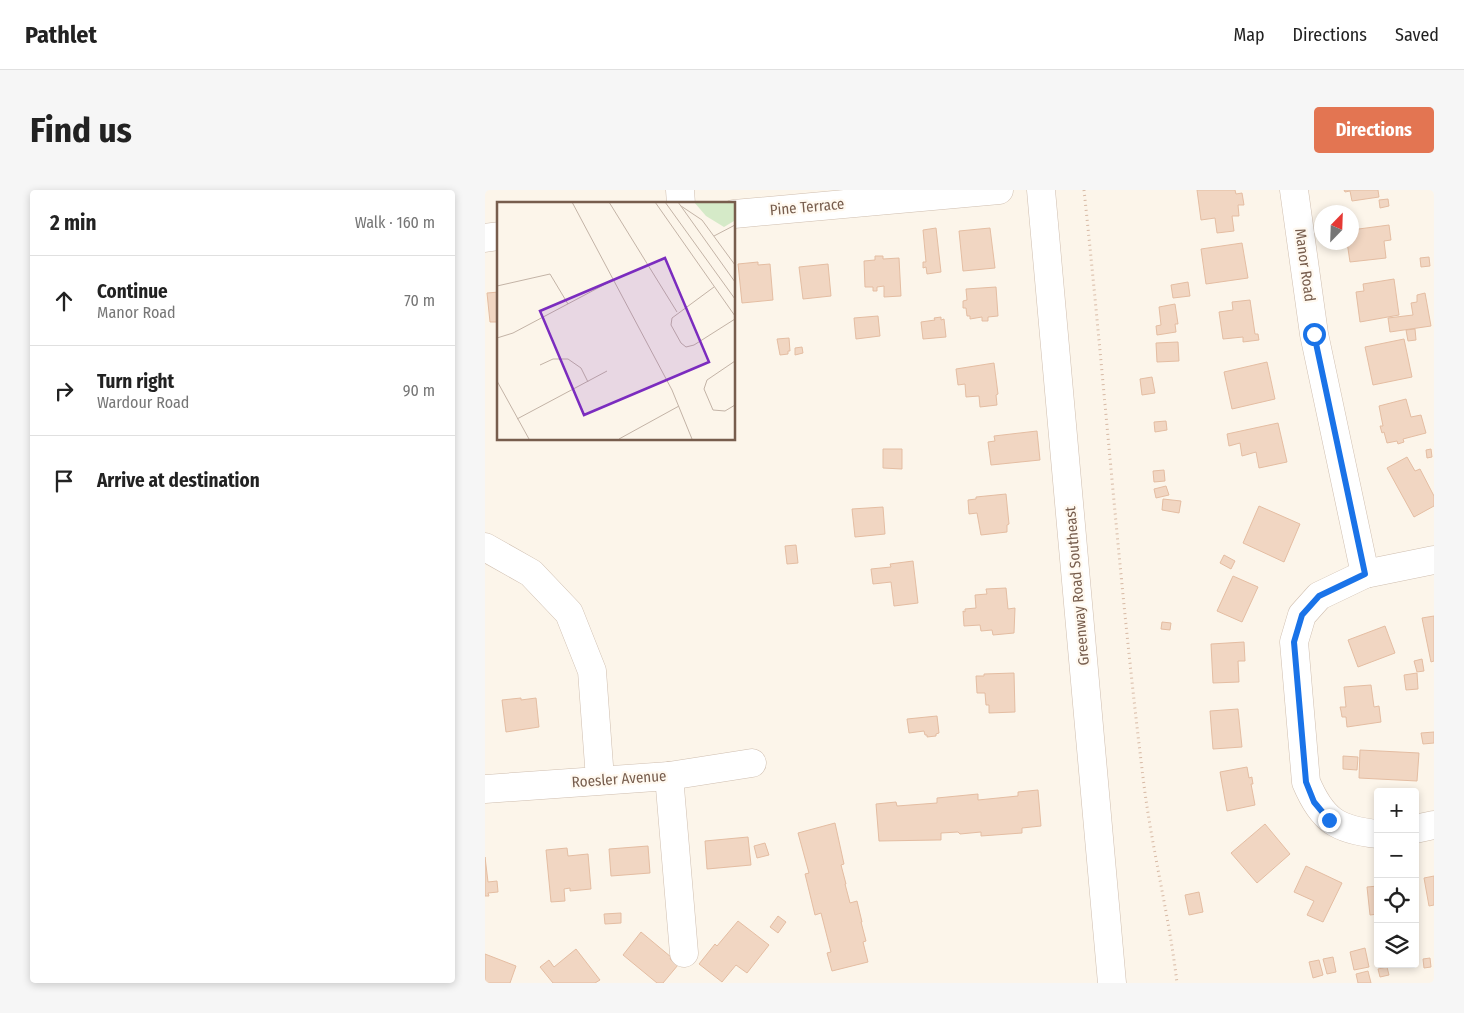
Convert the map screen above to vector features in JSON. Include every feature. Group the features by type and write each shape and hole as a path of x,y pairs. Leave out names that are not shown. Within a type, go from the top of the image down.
{"street":[{"name":"Pine Terrace","path":"735,214 999,190"},
{"name":"Greenway Road Southeast","path":"1041,190 1112,983"},
{"name":"Manor Road","path":"1294,190 1314,334 1365,574"},
{"path":"485,547 531,573 569,613 593,671 600,780"},
{"path":"1374,834 1357,832 1329,820 1314,802 1306,782 1294,642 1302,615 1319,596 1365,574 1434,560"},
{"name":"Roesler Avenue","path":"485,789 669,776 752,763"},
{"path":"669,776 684,953"},
{"path":"1419,828 1434,825"}],"path":[{"path":"1084,190 1142,770 1177,983"}],"building":[{"path":"1197,190 1235,190 1236,194 1242,193 1244,205 1238,205 1239,216 1232,216 1234,231 1217,233 1215,218 1201,220"},
{"path":"1344,190 1378,190 1379,197 1352,201 1350,191 1345,192"},
{"path":"1388,199 1389,206 1380,208 1379,200"},
{"path":"1389,225 1391,240 1384,241 1386,258 1350,262 1348,250 1359,250 1359,229"},
{"path":"936,228 941,272 927,274 926,267 923,268 923,262 926,262 923,230"},
{"path":"990,228 995,268 963,271 959,231"},
{"path":"1242,243 1248,278 1206,284 1201,249"},
{"path":"875,256 883,256 883,259 899,258 901,296 884,297 884,286 877,287 877,291 873,291 873,287 865,287 864,261 875,260"},
{"path":"1429,257 1430,266 1421,267 1420,258"},
{"path":"758,262 758,265 770,264 773,300 742,303 738,264"},
{"path":"828,264 831,296 803,299 799,267"},
{"path":"1394,279 1399,315 1360,322 1356,292 1364,291 1363,284"},
{"path":"1188,282 1190,296 1173,298 1171,285"},
{"path":"996,287 998,316 988,317 988,321 982,321 982,317 970,319 970,316 967,316 966,308 963,308 963,301 967,300 966,289"},
{"path":"497,292 497,322 490,322 487,293"},
{"path":"1425,293 1431,326 1390,332 1388,318 1413,315 1411,303 1417,302 1417,295"},
{"path":"1250,300 1255,334 1258,334 1259,340 1243,342 1243,337 1223,339 1219,312 1233,310 1232,302"},
{"path":"1175,304 1178,324 1175,324 1176,332 1157,335 1156,326 1161,325 1159,307"},
{"path":"878,316 880,336 856,339 854,318"},
{"path":"941,317 941,320 944,319 946,337 923,339 921,322"},
{"path":"1415,329 1416,340 1408,341 1406,330"},
{"path":"789,338 790,351 788,351 788,354 780,355 777,339"},
{"path":"1404,339 1412,377 1373,385 1365,347"},
{"path":"1178,342 1179,361 1157,362 1156,343"},
{"path":"802,347 803,353 795,355 795,348"},
{"path":"1267,362 1275,399 1232,409 1224,372"},
{"path":"994,363 998,394 996,395 997,405 980,407 979,396 966,397 965,384 958,385 956,369"},
{"path":"1152,377 1155,393 1142,395 1140,379"},
{"path":"1406,399 1411,417 1421,415 1426,433 1403,439 1404,442 1398,444 1397,441 1387,443 1380,426 1383,426 1379,406"},
{"path":"1166,421 1167,430 1155,432 1154,422"},
{"path":"1278,423 1287,462 1259,468 1256,452 1242,456 1240,443 1229,446 1227,434"},
{"path":"1037,431 1040,460 991,465 988,442 995,441 994,436"},
{"path":"883,449 902,449 902,469 883,468"},
{"path":"1431,449 1432,457 1427,458 1426,450"},
{"path":"1407,457 1415,471 1420,469 1434,496 1434,506 1414,517 1387,468"},
{"path":"1164,470 1165,481 1154,482 1153,471"},
{"path":"1166,486 1169,495 1156,498 1154,489"},
{"path":"1006,494 1009,524 1007,525 1007,532 981,535 977,513 969,514 968,500 976,499 976,497"},
{"path":"1163,499 1181,501 1179,513 1162,510"},
{"path":"1259,506 1300,524 1284,562 1243,543"},
{"path":"883,507 885,534 855,537 852,509"},
{"path":"796,545 798,563 787,564 785,546"},
{"path":"1224,555 1235,561 1231,569 1220,563"},
{"path":"913,561 918,603 894,606 891,582 873,584 871,569 891,567 890,564"},
{"path":"1233,576 1258,587 1242,622 1217,611"},
{"path":"1006,588 1008,609 1015,608 1014,633 993,635 992,630 981,631 980,625 964,626 963,611 976,608 975,595 987,594 986,589"},
{"path":"1434,616 1434,661 1431,662 1422,618"},
{"path":"1162,622 1171,623 1170,630 1161,629"},
{"path":"1385,626 1395,653 1358,667 1348,640"},
{"path":"1244,642 1245,661 1238,661 1239,682 1213,683 1211,644"},
{"path":"1422,659 1424,671 1417,672 1414,661"},
{"path":"1014,673 1015,712 989,713 989,705 986,705 985,693 977,693 976,676"},
{"path":"1417,673 1418,689 1406,690 1404,675"},
{"path":"1371,685 1374,707 1379,706 1381,722 1347,727 1346,717 1342,717 1340,707 1346,707 1344,687"},
{"path":"521,698 521,700 536,698 539,727 506,732 502,700"},
{"path":"1238,709 1242,747 1213,749 1210,711"},
{"path":"937,716 939,733 936,736 927,737 924,731 909,733 907,719"},
{"path":"1434,732 1434,743 1423,744 1421,733"},
{"path":"1360,750 1419,753 1417,781 1359,778"},
{"path":"1343,756 1358,757 1357,770 1343,769"},
{"path":"1247,767 1249,778 1252,777 1253,784 1251,784 1255,805 1227,811 1220,772"},
{"path":"1038,790 1041,826 1022,828 1022,833 981,836 981,832 960,834 958,832 941,833 941,840 879,841 876,804 896,802 897,806 937,803 937,798 978,794 978,800 1018,796 1018,792"},
{"path":"835,823 844,864 841,865 845,884 850,903 857,901 866,941 863,942 868,962 832,971 827,953 831,952 821,913 815,915 805,874 809,873 798,833"},
{"path":"1265,824 1290,854 1257,883 1231,853"},
{"path":"748,837 751,865 707,869 705,841"},
{"path":"765,843 769,855 757,858 754,846"},
{"path":"648,846 650,873 611,876 609,849"},
{"path":"567,848 568,856 588,854 591,889 570,891 570,888 564,889 565,901 551,902 546,850"},
{"path":"485,857 488,882 497,881 498,892 488,893 489,896 485,896"},
{"path":"1306,866 1342,883 1323,922 1307,915 1314,901 1294,892"},
{"path":"1434,876 1434,905 1429,906 1424,878"},
{"path":"1374,886 1374,914 1370,915 1367,887"},
{"path":"1199,892 1203,912 1189,915 1185,895"},
{"path":"621,913 621,923 605,924 604,914"},
{"path":"778,916 786,922 778,933 770,927"},
{"path":"738,921 769,945 747,973 736,965 722,982 699,964 715,944 717,946"},
{"path":"641,932 678,965 663,983 657,983 623,955"},
{"path":"1365,948 1369,967 1354,970 1350,952"},
{"path":"576,949 600,980 595,983 553,983 540,967 549,960 554,967"},
{"path":"485,954 516,966 510,983 485,983"},
{"path":"1333,957 1336,972 1327,974 1323,959"},
{"path":"1430,958 1431,967 1424,968 1423,959"},
{"path":"1319,960 1323,975 1313,978 1309,962"},
{"path":"1387,968 1389,975 1380,977 1378,969"},
{"path":"1368,971 1371,983 1358,983 1356,974"}],"route":[{"path":"1314,334 1365,574 1319,596 1302,615 1294,642 1306,782 1314,802 1329,820"}]}
